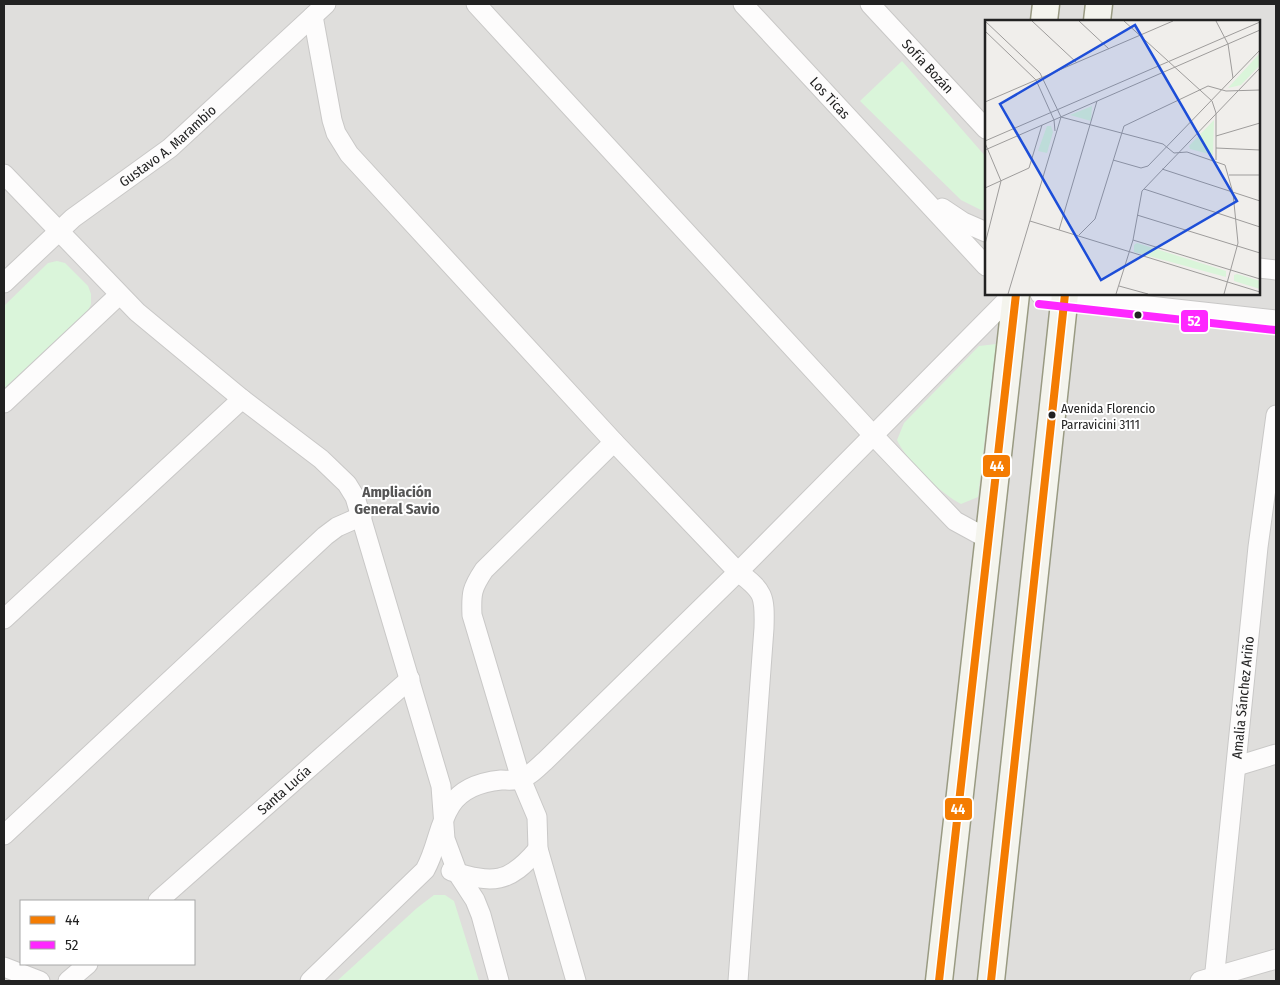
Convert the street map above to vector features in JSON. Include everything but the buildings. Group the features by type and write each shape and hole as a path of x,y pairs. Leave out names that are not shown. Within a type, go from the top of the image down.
{"main road":[{"path":"1044,20 1046,4"},
{"path":"1097,20 1099,4"},
{"path":"939,981 1015,295"},
{"path":"990,981 1057,295"}],"street":[{"path":"476,4 873,435 955,521 988,539"},
{"name":"Los Ticas","path":"743,4 985,265"},
{"name":"Sofía Bozán","path":"870,4 985,128"},
{"path":"320,10 332,120 342,144 614,442 738,572 760,590 765,606 738,981"},
{"name":"Gustavo A. Marambio","path":"4,283 58,231 170,148 320,10"},
{"path":"4,174 137,312 242,400 332,468 347,484 355,497 441,786 442,820 445,839 458,874 481,915 499,981"},
{"name":"Los Ticas","path":"916,190 962,222 985,232"},
{"path":"1260,268 1276,270"},
{"path":"4,403 120,295"},
{"path":"310,981 425,870 432,858 442,820 451,804 462,792 490,781 521,779 545,761 738,572 1014,295"},
{"path":"1057,295 1276,320"},
{"path":"4,619 242,400"},
{"name":"Amalia Sánchez Ariño","path":"1210,980 1267,544 1276,415"},
{"path":"576,981 538,849 537,817 521,779 472,615 471,596 475,584 484,570 614,442"},
{"path":"4,835 325,536 337,526 362,516"},
{"name":"Santa Lucía","path":"159,900 410,679"},
{"path":"1237,766 1276,754"},
{"path":"425,870 436,868 490,880 504,878 526,864 538,849"},
{"path":"1210,980 1276,959"},
{"path":"68,981 87,965"},
{"path":"4,967 40,981"}],"shaded area":[{"path":"4,4 1276,4 1276,981 4,981"}],"green space":[{"path":"902,61 985,156 985,210 981,210 961,200 860,101"},
{"path":"57,261 65,263 88,286 91,294 91,304 87,313 4,389 4,306 48,263"},
{"path":"996,344 978,497 961,504 944,493 925,476 908,457 897,440 904,423 979,346"},
{"path":"434,895 445,895 454,901 479,981 337,981 417,908"}],"transit line":[{"name":"44","path":"939,981 1016,295"},
{"name":"44","path":"991,981 1065,295"},
{"name":"52","path":"1039,304 1275,330"}],"place":[{"name":"Avenida Florencio Parravicini 3111","path":"1052,415"}],"district":[{"name":"Ampliación General Savio","path":"397,500"}]}
